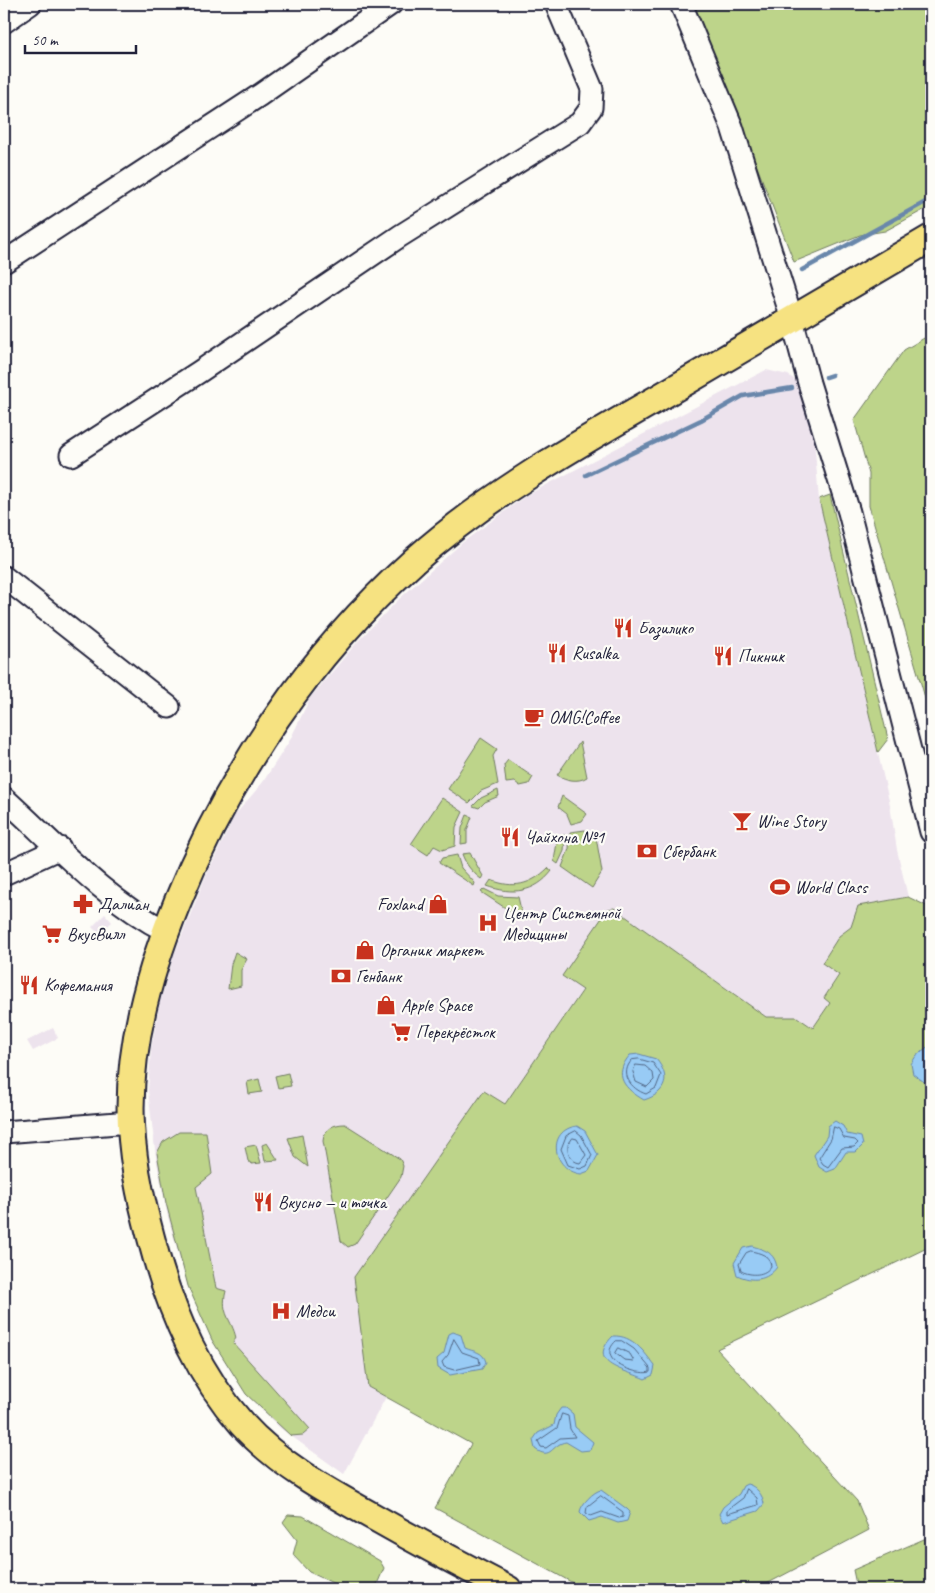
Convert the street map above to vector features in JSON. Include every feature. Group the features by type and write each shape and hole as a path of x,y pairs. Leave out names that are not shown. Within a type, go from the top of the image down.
{"main road":[{"path":"508,1589 342,1500 274,1454 243,1425 195,1358 175,1315 141,1200 130,1122 137,1033 148,984 166,931 218,814 273,721 312,668 348,627 413,562 448,532 518,481 931,238"}],"street":[{"path":"4,22 30,4"},
{"path":"4,262 260,95 391,4"},
{"path":"71,455 199,372 400,236 580,122 591,108 592,89 556,4"},
{"path":"681,4 732,127 792,320 809,383 849,512 931,832"},
{"path":"4,576 169,707"},
{"path":"4,798 126,908 166,931"},
{"path":"4,874 60,848"},
{"path":"4,1132 130,1122"}],"shaded area":[{"path":"766,370 788,375 798,382 813,426 819,500 890,805 897,850 908,897 858,906 851,927 839,936 822,963 839,974 824,998 830,1003 813,1028 797,1017 766,1017 685,959 562,976 583,989 505,1104 484,1091 367,1367 368,1387 386,1397 344,1474 280,1428 246,1394 212,1340 188,1286 168,1217 156,1158 148,1090 151,1049 160,1002 174,955 205,878 235,815 263,782 290,740 310,698 359,640 398,600 463,542 527,495"},
{"path":"105,914 112,922 99,934 92,927"},
{"path":"53,1028 58,1038 33,1051 27,1041"}],"green space":[{"path":"694,4 931,4 931,206 885,231 860,235 794,262"},
{"path":"931,334 931,718 869,506 869,474 854,420 904,350"},
{"path":"830,495 888,739 878,752 819,499"},
{"path":"481,738 497,749 493,756 498,784 481,791 469,803 448,789"},
{"path":"580,742 587,777 580,780 572,780 557,775"},
{"path":"508,760 533,777 529,784 520,786 515,782 506,783 504,765"},
{"path":"498,790 499,796 485,802 479,808 473,806 481,798"},
{"path":"562,796 587,814 582,821 571,824 567,814 558,807"},
{"path":"442,798 463,812 456,827 455,846 442,850 434,846 428,855 411,844"},
{"path":"467,815 472,817 467,830 467,843 461,844 462,828"},
{"path":"585,830 596,837 602,872 592,888 562,867 569,849 570,832"},
{"path":"565,835 564,851 558,864 554,861 558,836"},
{"path":"470,853 483,876 481,879 465,862 462,854"},
{"path":"457,855 461,868 475,883 474,886 439,863 442,858"},
{"path":"548,868 552,871 531,888 505,891 487,886 491,880 514,885 528,882"},
{"path":"484,889 498,896 518,897 522,914 519,917 481,892"},
{"path":"908,897 931,908 931,1246 717,1349 857,1501 869,1530 757,1589 584,1589 435,1508 471,1444 368,1387 354,1277 484,1091 505,1104 583,990 562,976 608,909 614,908 766,1017 797,1017 813,1028 830,1003 824,998 839,975 822,963 839,936 851,927 858,906"},
{"path":"235,952 247,959 241,970 241,986 228,989 231,964"},
{"path":"288,1073 291,1086 278,1088 275,1076"},
{"path":"259,1079 262,1092 249,1094 247,1082"},
{"path":"345,1124 400,1159 403,1166 401,1177 355,1244 348,1247 341,1241 323,1141 325,1133 330,1128"},
{"path":"179,1132 206,1132 212,1174 196,1187 216,1288 226,1291 224,1305 236,1338 233,1343 310,1429 303,1435 291,1436 246,1394 212,1340 188,1286 166,1203 157,1153 163,1142"},
{"path":"302,1135 308,1167 295,1157 288,1138"},
{"path":"267,1143 278,1160 265,1161 262,1145"},
{"path":"256,1145 261,1163 252,1164 248,1161 245,1147"},
{"path":"288,1515 303,1516 380,1561 384,1568 375,1589 346,1589 309,1572 293,1555 297,1540 283,1522"},
{"path":"931,1536 931,1589 857,1589 853,1570"}],"water":[{"path":"931,1044 931,1083 927,1084 913,1074 911,1064 916,1056"},
{"path":"639,1054 656,1059 664,1072 665,1078 662,1089 652,1097 644,1100 626,1086 622,1076 622,1069 630,1055"},
{"path":"835,1121 843,1126 847,1134 861,1137 863,1145 856,1152 846,1152 835,1169 827,1172 819,1167 814,1155 827,1136 828,1126"},
{"path":"577,1126 585,1131 598,1155 589,1171 581,1174 571,1171 564,1165 556,1150 560,1135 567,1129"},
{"path":"752,1246 768,1252 776,1262 777,1267 764,1278 748,1279 737,1275 734,1263 743,1248"},
{"path":"453,1332 461,1335 465,1348 478,1352 485,1358 486,1362 482,1369 450,1375 438,1368 437,1359 444,1353 449,1334"},
{"path":"613,1336 626,1338 637,1345 655,1366 653,1375 645,1379 611,1365 603,1354 605,1346"},
{"path":"561,1408 566,1408 573,1414 575,1427 593,1442 590,1450 581,1451 566,1442 561,1443 548,1453 535,1449 533,1440 538,1433 554,1425 556,1415"},
{"path":"747,1484 758,1491 764,1504 758,1511 723,1522 719,1514 723,1507 739,1494 743,1486"},
{"path":"601,1490 630,1512 627,1521 618,1523 602,1517 589,1521 580,1512 588,1498"}],"waterway":[{"path":"802,270 931,199"},
{"path":"826,377 832,375"},
{"path":"586,475 701,420 743,396 792,388"}],"place":[{"name":"Базилико","path":"623,628"},
{"name":"Rusalka","path":"557,653"},
{"name":"Пикник","path":"723,656"},
{"name":"OMG!Coffee","path":"534,717"},
{"name":"Wine Story","path":"742,821"},
{"name":"Чайхона №1","path":"510,837"},
{"name":"Сбербанк","path":"647,851"},
{"name":"World Class","path":"780,887"},
{"name":"Далиан","path":"83,904"},
{"name":"Foxland","path":"438,904"},
{"name":"Центр Системной Медицины","path":"488,923"},
{"name":"ВкусВилл","path":"52,934"},
{"name":"Органик маркет","path":"365,950"},
{"name":"Генбанк","path":"341,976"},
{"name":"Кофемания","path":"29,985"},
{"name":"Apple Space","path":"386,1005"},
{"name":"Перекрёсток","path":"401,1032"},
{"name":"Вкусно — и точка","path":"263,1202"},
{"name":"Медси","path":"281,1311"}]}
